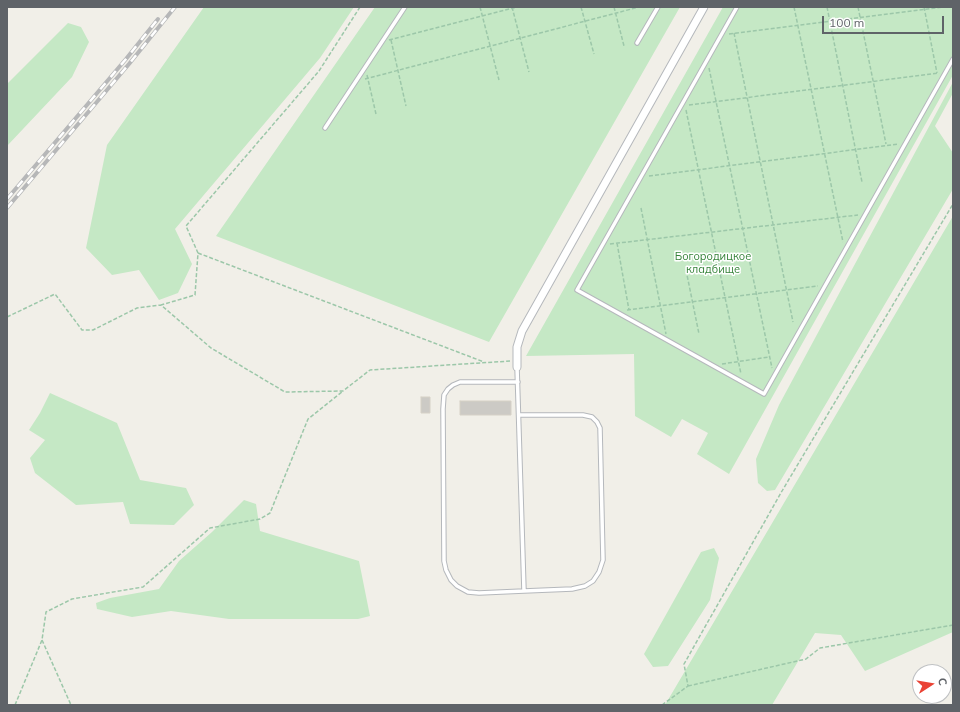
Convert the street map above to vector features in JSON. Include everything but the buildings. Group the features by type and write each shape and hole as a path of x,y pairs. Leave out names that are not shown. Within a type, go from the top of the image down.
{"street":[{"path":"517,364 517,347 520,336 531,312 704,7"}],"lane":[{"path":"325,128 405,7"},
{"path":"637,43 658,7"},
{"path":"737,7 577,290 764,394 953,59"},
{"path":"517,364 524,591"},
{"path":"518,382 460,382 448,389 444,395 444,560 446,570 451,580 457,586 468,592 524,591 585,586 593,581 599,572 603,560 600,428 597,422 592,417 583,415 519,415"}],"path":[{"path":"7,317 55,294 82,330 93,330 137,308 161,305 195,295 198,253 186,226 319,71 360,7"},
{"path":"480,7 499,80"},
{"path":"381,42 517,7"},
{"path":"581,7 594,54"},
{"path":"614,7 624,46"},
{"path":"355,82 639,7"},
{"path":"794,7 843,243"},
{"path":"827,7 862,182"},
{"path":"858,7 886,145"},
{"path":"722,35 860,18 924,8 943,7"},
{"path":"512,8 529,72"},
{"path":"924,8 937,73"},
{"path":"734,33 793,322"},
{"path":"391,40 406,106"},
{"path":"365,67 376,114"},
{"path":"709,68 774,376"},
{"path":"742,382 685,105 945,72"},
{"path":"641,177 906,143"},
{"path":"688,686 684,664 782,491 953,204"},
{"path":"640,208 667,338"},
{"path":"602,245 866,214"},
{"path":"617,243 629,310"},
{"path":"198,253 486,363"},
{"path":"686,270 700,334"},
{"path":"616,312 826,285"},
{"path":"161,305 211,348 285,392 343,391"},
{"path":"712,365 770,357"},
{"path":"15,705 42,640 46,612 72,598 143,587 210,528 260,519 270,513 308,419 370,370 486,363 517,364"},
{"path":"662,705 688,686 806,659 820,648 953,625"},
{"path":"42,640 72,705"}],"green space":[{"path":"204,7 354,7 320,58 175,229 192,264 178,293 159,300 139,270 112,275 86,248 107,145"},
{"path":"375,7 680,7 489,342 216,236"},
{"name":"Богородицкое кладбище","path":"723,7 953,7 953,75 729,474 697,454 708,433 682,419 671,437 635,416 634,354 526,356"},
{"path":"68,23 81,27 89,42 72,77 7,146 7,84"},
{"path":"953,82 953,93 935,126 953,153 953,189 775,490 767,491 758,483 756,459 779,405"},
{"path":"953,216 953,632 865,671 841,635 815,633 772,705 665,705"},
{"path":"50,393 117,423 140,480 186,488 194,505 174,525 130,524 123,502 76,505 35,473 30,458 45,440 29,430"},
{"path":"244,500 256,504 260,531 359,561 370,616 358,619 229,619 171,611 132,617 97,609 96,603 110,598 159,589 179,561 212,532"},
{"path":"714,548 719,558 710,600 668,666 653,667 644,654 701,552"}],"railway":[{"path":"7,208 129,64 175,7"},
{"path":"7,199 158,19"}]}
